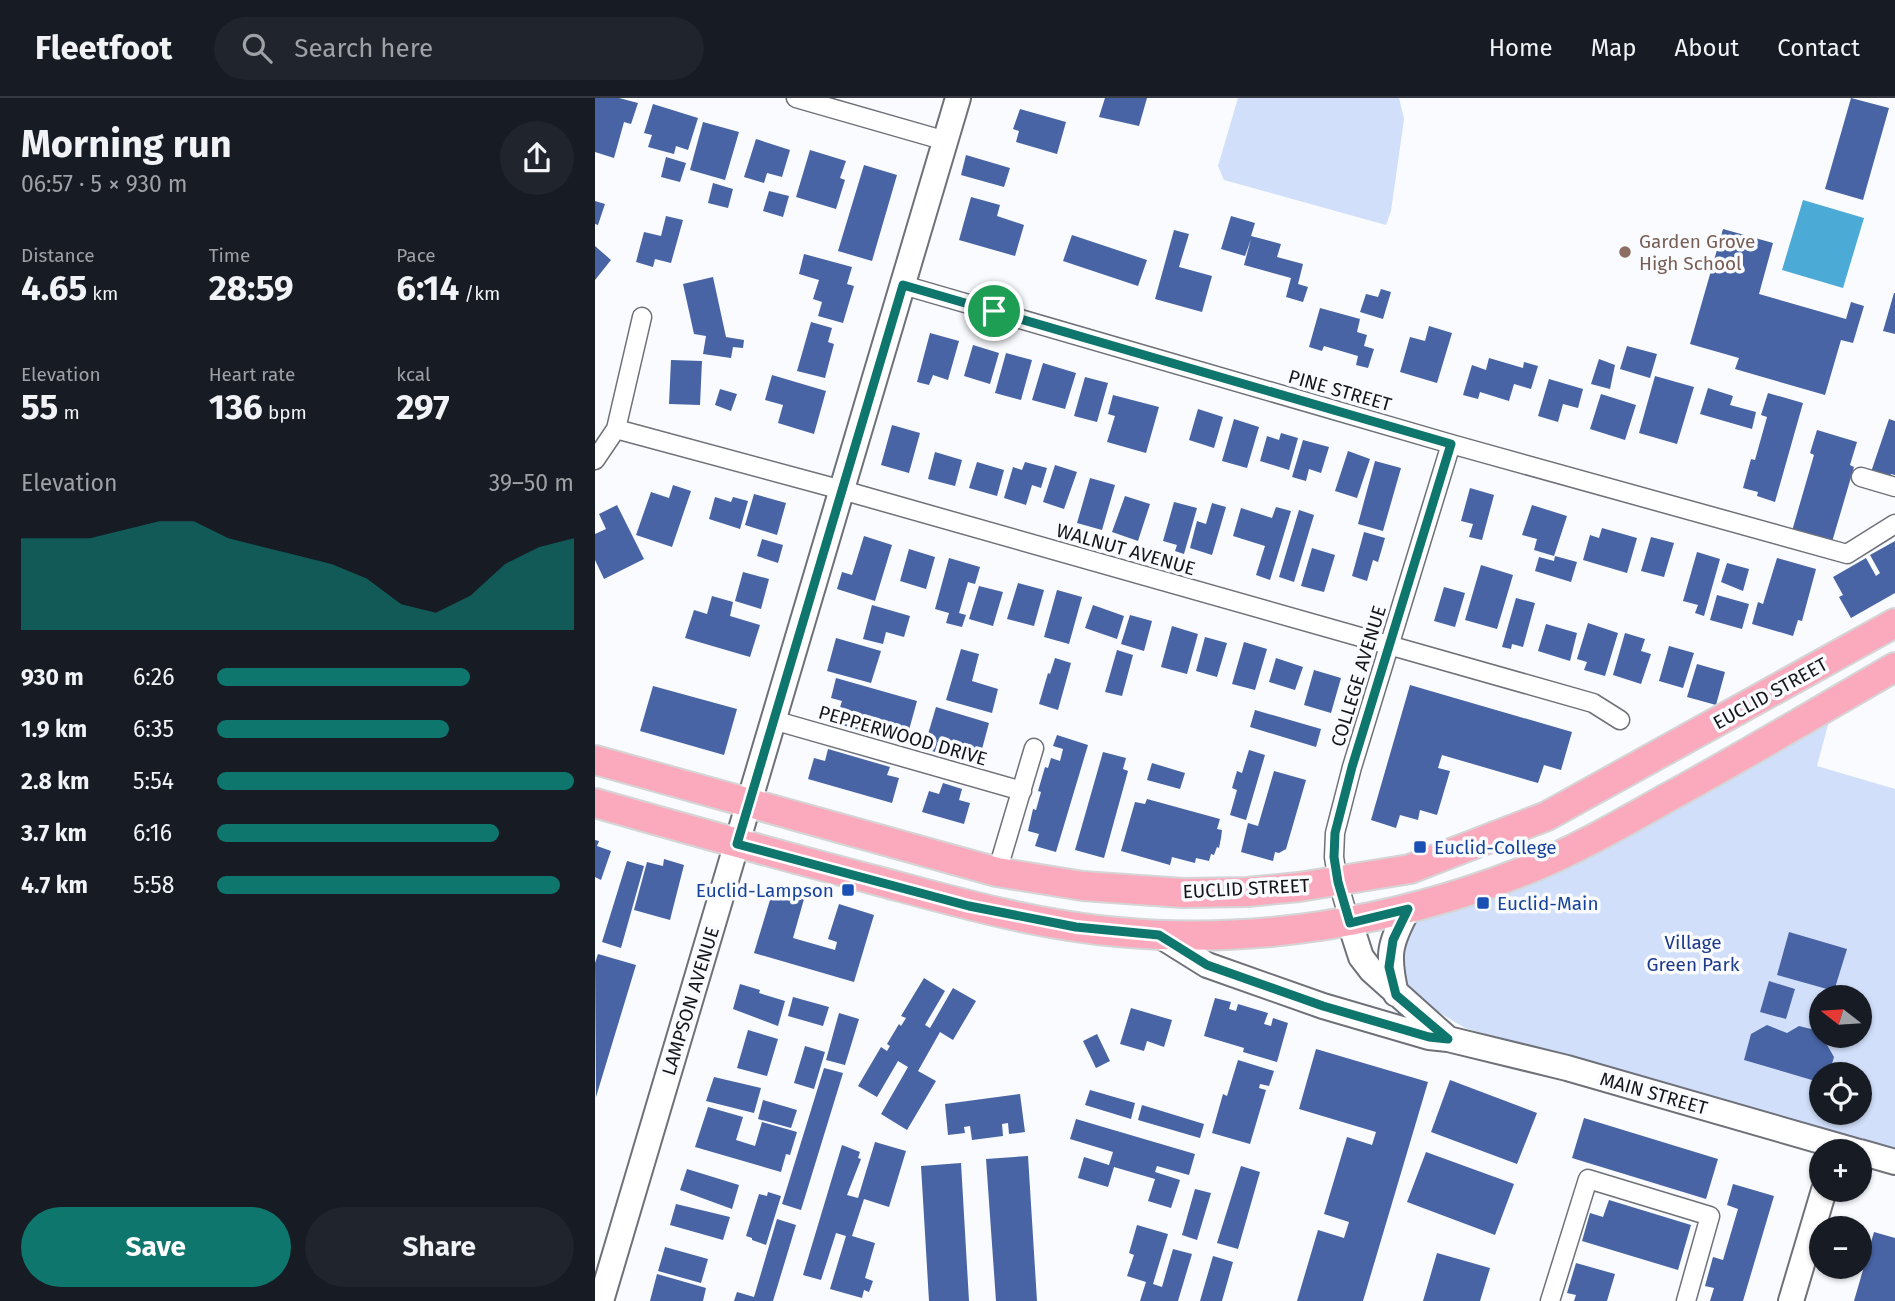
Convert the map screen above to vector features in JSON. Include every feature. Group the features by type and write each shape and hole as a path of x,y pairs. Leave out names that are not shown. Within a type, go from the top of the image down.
{"main road":[{"name":"EUCLID STREET","path":"595,760 997,872 1083,886 1184,893 1247,892 1338,882 1409,869 1547,816 1895,623"},
{"name":"EUCLID STREET","path":"595,803 969,906 1076,927 1159,935 1260,932 1350,923 1408,909 1519,873 1579,847 1895,667"}],"street":[{"path":"796,98 946,141"},
{"name":"LAMPSON AVENUE","path":"601,1301 958,98"},
{"name":"PINE STREET","path":"903,285 1451,444 1847,554 1895,524"},
{"path":"595,460 616,429 642,317"},
{"name":"WALNUT AVENUE","path":"616,429 842,490 1593,703 1620,720"},
{"name":"COLLEGE AVENUE","path":"1350,923 1338,882 1334,857 1335,833 1352,767 1451,444"},
{"path":"1861,477 1895,486"},
{"name":"PEPPERWOOD DRIVE","path":"773,720 1022,791"},
{"path":"997,872 1034,748"},
{"path":"1396,995 1389,967 1393,940 1408,909"},
{"name":"MAIN STREET","path":"1350,923 1361,957 1396,995 1448,1039"},
{"name":"MAIN STREET","path":"1159,935 1207,965 1323,1006 1429,1037 1448,1039 1567,1068 1810,1139"},
{"name":"MAIN STREET","path":"1872,1156 1895,1162"},
{"path":"1550,1301 1588,1179 1710,1216 1686,1301"},
{"path":"1791,1301 1820,1202"}],"green space":[{"path":"1238,98 1399,98 1404,119 1391,211 1386,225 1224,180 1218,166"},
{"name":"Village Green Park","path":"1829,721 1817,766 1895,789 1895,1152 1872,1146 1872,1139 1848,1139 1465,1028 1430,1007 1407,987 1400,957 1414,919"}],"water":[{"path":"1803,200 1864,218 1843,288 1782,270"}],"building":[{"path":"595,98 619,98 638,103 631,124 624,122 614,158 595,152"},
{"path":"1105,98 1147,98 1139,126 1099,117"},
{"path":"1851,98 1889,108 1863,200 1825,189"},
{"path":"653,104 698,118 688,150 676,146 674,154 648,147 652,135 644,133"},
{"path":"1020,109 1066,122 1057,154 1016,142 1019,131 1013,129"},
{"path":"703,122 739,132 725,180 690,170"},
{"path":"756,139 790,150 782,177 767,173 764,183 744,177"},
{"path":"810,150 846,161 840,178 845,180 836,209 796,197"},
{"path":"966,155 1010,168 1004,187 961,175"},
{"path":"666,157 686,163 680,182 661,177"},
{"path":"864,165 897,175 872,261 838,251"},
{"path":"713,183 733,189 728,208 708,203"},
{"path":"769,191 789,196 783,217 763,211"},
{"path":"971,197 1000,205 997,216 1024,225 1015,256 959,240"},
{"path":"595,201 605,204 598,225 595,224"},
{"path":"666,216 683,220 671,263 655,259 653,267 636,262 644,232 661,236"},
{"path":"1231,216 1255,223 1251,236 1281,244 1277,257 1303,264 1298,284 1308,287 1303,302 1286,297 1291,278 1244,265 1251,239 1245,256 1221,249"},
{"path":"1723,229 1773,243 1759,294 1846,319 1851,302 1864,306 1853,343 1841,340 1825,395 1735,369 1739,358 1690,344"},
{"path":"1174,230 1189,234 1179,267 1212,276 1202,312 1155,299"},
{"path":"1072,235 1147,260 1138,286 1063,261"},
{"path":"595,246 611,260 595,280"},
{"path":"804,254 852,267 847,284 854,286 843,323 818,316 822,302 813,299 819,280 799,274"},
{"path":"713,277 726,337 744,340 743,348 733,347 731,358 703,354 706,336 694,334 683,284"},
{"path":"1381,289 1391,292 1383,319 1360,312 1366,294 1378,297"},
{"path":"1895,293 1895,334 1883,331"},
{"path":"1320,308 1360,319 1357,332 1367,335 1364,346 1374,349 1368,368 1356,365 1358,356 1324,346 1322,351 1309,347"},
{"path":"811,322 832,328 828,342 834,344 825,378 797,371"},
{"path":"1429,326 1452,333 1437,383 1400,372 1410,337 1425,341"},
{"path":"930,333 959,341 948,380 933,375 929,385 917,382"},
{"path":"973,345 999,353 990,384 964,376"},
{"path":"1627,346 1657,354 1650,378 1620,369"},
{"path":"1006,353 1032,360 1021,400 995,393"},
{"path":"1489,358 1523,368 1524,362 1538,366 1531,389 1514,384 1509,401 1480,392 1478,399 1463,395 1472,365 1486,370"},
{"path":"1599,359 1615,365 1610,389 1591,384"},
{"path":"671,360 702,361 700,405 669,404"},
{"path":"1043,363 1076,373 1065,409 1032,400"},
{"path":"772,375 826,391 814,434 778,423 783,405 765,400"},
{"path":"1655,376 1694,387 1677,444 1639,433"},
{"path":"1085,377 1108,383 1097,422 1074,416"},
{"path":"1549,379 1583,389 1578,408 1563,404 1558,422 1538,416"},
{"path":"1708,388 1733,396 1730,405 1756,412 1752,429 1700,414"},
{"path":"720,389 737,394 731,411 715,405"},
{"path":"1768,393 1803,403 1775,502 1757,496 1758,492 1743,488 1751,459 1755,460 1767,417 1761,415"},
{"path":"1601,394 1636,405 1625,440 1590,429"},
{"path":"1113,395 1159,407 1146,453 1107,442 1115,416 1108,414"},
{"path":"1198,409 1223,417 1214,448 1189,440"},
{"path":"1234,419 1259,427 1247,468 1222,461"},
{"path":"1889,419 1895,421 1895,475 1891,474 1890,477 1871,472"},
{"path":"892,425 920,433 909,473 881,465"},
{"path":"1817,430 1857,442 1850,465 1854,467 1832,542 1792,531 1814,455 1810,453"},
{"path":"1281,433 1298,438 1289,470 1260,461 1267,436 1279,440"},
{"path":"1303,440 1329,447 1321,473 1309,469 1306,481 1292,477"},
{"path":"1348,451 1370,459 1357,498 1335,491"},
{"path":"935,452 962,460 955,486 928,479"},
{"path":"1375,461 1401,468 1383,531 1358,524"},
{"path":"977,462 1004,470 997,496 969,488"},
{"path":"1025,462 1047,468 1041,488 1032,485 1026,505 1004,498 1013,467 1022,470"},
{"path":"1055,465 1077,472 1064,509 1043,502"},
{"path":"1090,478 1115,485 1102,530 1077,523"},
{"path":"673,485 691,491 672,547 636,535 651,492 669,498"},
{"path":"1470,488 1494,495 1482,540 1469,537 1473,524 1461,521"},
{"path":"754,494 786,503 777,535 745,525"},
{"path":"1125,496 1150,504 1138,541 1112,532"},
{"path":"715,497 731,502 733,497 748,501 740,529 709,519"},
{"path":"1174,502 1197,508 1184,554 1175,551 1177,545 1163,541"},
{"path":"1212,503 1226,507 1212,555 1190,548 1197,521 1206,524"},
{"path":"617,505 644,559 604,579 595,560 595,534 606,529 599,514"},
{"path":"1532,505 1567,516 1554,556 1534,550 1537,539 1522,535"},
{"path":"1276,507 1291,511 1270,580 1256,575 1265,546 1233,536 1241,508 1272,518"},
{"path":"1299,510 1314,515 1294,582 1279,577"},
{"path":"1602,528 1637,538 1627,573 1583,560 1590,535 1599,538"},
{"path":"1364,532 1385,538 1378,562 1373,560 1367,581 1352,576"},
{"path":"864,536 892,545 875,601 837,589 842,572 852,575"},
{"path":"1651,537 1674,543 1664,577 1641,571"},
{"path":"762,539 783,545 778,563 757,556"},
{"path":"1895,541 1895,593 1851,618 1839,597 1843,595 1833,577 1866,558 1876,576 1880,573 1870,555"},
{"path":"1312,548 1335,555 1324,592 1301,586"},
{"path":"909,549 935,557 926,589 900,581"},
{"path":"1697,552 1720,559 1704,616 1695,613 1698,605 1683,601"},
{"path":"1555,556 1577,562 1571,582 1535,571 1539,557 1554,561"},
{"path":"949,558 980,567 975,584 968,582 959,613 966,615 962,627 946,623 949,613 935,609"},
{"path":"1777,558 1816,569 1802,621 1798,620 1793,636 1752,624 1758,602 1763,604"},
{"path":"1727,563 1749,569 1743,591 1721,582"},
{"path":"1481,565 1513,575 1497,629 1465,620"},
{"path":"743,572 769,579 761,609 735,601"},
{"path":"1018,583 1044,590 1034,626 1007,619"},
{"path":"979,586 1003,592 993,626 969,619"},
{"path":"1444,587 1465,593 1455,627 1434,621"},
{"path":"1057,590 1082,597 1069,644 1044,637"},
{"path":"1717,595 1749,604 1742,629 1710,620"},
{"path":"712,596 733,602 730,616 760,625 750,657 685,638 694,610 707,614"},
{"path":"1516,598 1535,603 1523,647 1512,644 1511,649 1502,647"},
{"path":"872,605 910,616 904,637 886,632 883,644 863,639"},
{"path":"1093,605 1124,616 1117,639 1085,628"},
{"path":"1130,615 1152,621 1144,651 1121,644"},
{"path":"1588,623 1618,633 1605,676 1584,670 1587,662 1577,659"},
{"path":"1546,624 1577,633 1570,661 1538,651"},
{"path":"1172,626 1198,634 1187,674 1161,667"},
{"path":"1625,633 1645,639 1641,651 1651,654 1641,684 1613,675"},
{"path":"1205,637 1227,643 1217,677 1196,671"},
{"path":"836,638 881,651 871,683 827,671"},
{"path":"1244,642 1267,649 1255,690 1232,684"},
{"path":"1669,646 1694,653 1683,688 1659,681"},
{"path":"961,649 979,654 972,681 998,689 992,713 946,700"},
{"path":"1117,650 1133,655 1122,696 1105,692"},
{"path":"1055,658 1071,663 1058,710 1039,704"},
{"path":"1276,658 1303,667 1295,690 1269,682"},
{"path":"1697,664 1725,672 1716,705 1687,697"},
{"path":"1314,670 1341,678 1331,713 1304,705"},
{"path":"836,678 917,701 909,730 901,728 897,741 835,723 842,701 831,698"},
{"path":"1410,685 1572,732 1561,770 1544,765 1538,783 1442,755 1438,768 1450,771 1437,815 1420,810 1418,820 1400,815 1396,828 1371,820"},
{"path":"653,686 737,709 724,755 640,731"},
{"path":"936,707 989,723 978,764 949,756 952,745 938,741 935,752 924,748"},
{"path":"1255,710 1321,729 1316,747 1250,727"},
{"path":"1057,735 1088,745 1056,852 1035,846 1039,834 1028,831 1033,809 1036,810 1041,792 1038,791 1045,767 1048,768 1051,758 1060,761 1063,749 1053,746"},
{"path":"828,749 890,767 887,775 899,778 892,803 808,779 814,758 825,761"},
{"path":"1249,750 1265,755 1246,820 1230,815 1237,790 1232,788 1237,771 1242,773"},
{"path":"1103,752 1126,758 1123,769 1128,771 1104,858 1075,850"},
{"path":"1152,763 1185,773 1180,789 1147,780"},
{"path":"1274,771 1306,780 1286,849 1275,852 1273,861 1241,852 1248,823 1258,826"},
{"path":"943,783 962,789 959,800 970,803 964,824 922,812 929,791 939,794"},
{"path":"1147,799 1220,819 1217,829 1222,830 1219,848 1217,847 1214,855 1211,854 1209,861 1196,858 1195,863 1172,857 1170,865 1121,851 1135,802 1145,804"},
{"path":"595,840 599,841 597,846 611,851 601,880 595,877"},
{"path":"664,859 684,865 670,920 634,910 647,862 663,866"},
{"path":"627,861 644,866 621,948 602,942"},
{"path":"773,890 804,899 793,938 835,950 837,942 828,939 839,904 874,915 854,982 754,953"},
{"path":"1789,932 1847,949 1836,985 1813,985 1777,975"},
{"path":"598,954 636,965 596,1097 595,963"},
{"path":"924,978 945,991 925,1025 930,1028 953,988 976,1001 953,1040 940,1032 918,1071 936,1081 907,1130 881,1114 908,1067 898,1061 877,1097 858,1086 881,1047 887,1051 890,1046 887,1044 899,1024 901,1026 906,1018 901,1016"},
{"path":"1769,981 1795,989 1786,1019 1760,1012"},
{"path":"740,984 785,1001 778,1026 733,1009"},
{"path":"793,997 829,1007 823,1026 788,1016"},
{"path":"1215,998 1231,1002 1229,1009 1236,1011 1238,1004 1268,1013 1264,1024 1271,1026 1273,1018 1288,1023 1277,1062 1243,1052 1244,1048 1204,1036"},
{"path":"1131,1008 1172,1020 1164,1047 1147,1041 1144,1051 1120,1044"},
{"path":"839,1013 859,1019 845,1065 826,1060"},
{"path":"1767,1025 1787,1033 1799,1026 1809,1028 1809,1048 1829,1048 1834,1057 1833,1062 1809,1062 1809,1079 1744,1060 1751,1034"},
{"path":"748,1030 778,1039 767,1076 737,1068"},
{"path":"1097,1034 1110,1061 1096,1068 1083,1041"},
{"path":"805,1046 825,1052 814,1089 794,1083"},
{"path":"1316,1049 1428,1082 1363,1301 1297,1301 1318,1230 1344,1238 1349,1222 1324,1214 1347,1137 1372,1145 1376,1132 1299,1109"},
{"path":"1238,1060 1274,1071 1269,1086 1260,1084 1259,1088 1266,1090 1250,1144 1212,1133 1223,1094 1227,1096"},
{"path":"824,1068 843,1073 801,1210 782,1204"},
{"path":"714,1077 761,1088 754,1113 706,1101"},
{"path":"1450,1080 1537,1113 1517,1164 1431,1132"},
{"path":"1090,1090 1135,1103 1131,1119 1085,1105"},
{"path":"1020,1094 1025,1132 1009,1134 1008,1123 1002,1124 1003,1136 972,1140 970,1126 964,1127 965,1133 948,1135 945,1104"},
{"path":"763,1100 797,1110 791,1128 758,1119"},
{"path":"1142,1105 1204,1124 1200,1138 1138,1120"},
{"path":"708,1107 743,1117 736,1140 755,1146 762,1122 797,1132 781,1172 695,1147"},
{"path":"1584,1118 1718,1159 1706,1199 1572,1158"},
{"path":"1076,1119 1195,1154 1189,1175 1157,1166 1155,1172 1180,1180 1171,1208 1148,1201 1155,1179 1114,1167 1108,1187 1078,1178 1084,1157 1109,1165 1113,1152 1070,1139"},
{"path":"875,1142 906,1151 889,1207 864,1199 852,1236 875,1243 865,1278 873,1281 869,1292 864,1290 862,1298 830,1289 846,1236 836,1233 821,1280 803,1275 842,1145 860,1152 858,1158 861,1159 847,1195 858,1198"},
{"path":"1426,1152 1514,1184 1495,1235 1407,1202"},
{"path":"1028,1156 1037,1301 996,1301 986,1159"},
{"path":"961,1163 969,1301 929,1301 921,1166"},
{"path":"1241,1166 1260,1172 1238,1249 1217,1243"},
{"path":"687,1169 739,1185 732,1209 680,1190"},
{"path":"1733,1184 1774,1196 1743,1301 1710,1301 1714,1288 1705,1286 1713,1257 1723,1260 1738,1209 1727,1205"},
{"path":"1195,1189 1211,1193 1197,1240 1182,1235"},
{"path":"768,1192 781,1196 766,1245 746,1236 759,1194 767,1196"},
{"path":"1609,1200 1691,1225 1678,1270 1582,1241 1590,1213 1603,1217"},
{"path":"676,1204 730,1217 723,1240 670,1225"},
{"path":"777,1219 796,1225 773,1301 734,1301 737,1292 754,1297"},
{"path":"1137,1225 1168,1234 1153,1284 1162,1287 1173,1249 1192,1254 1178,1301 1140,1301 1146,1282 1127,1276 1134,1255 1129,1253"},
{"path":"1874,1232 1895,1238 1895,1301 1854,1301 1860,1279 1872,1279"},
{"path":"665,1247 708,1259 701,1283 658,1271"},
{"path":"1437,1253 1490,1268 1480,1301 1423,1301"},
{"path":"1213,1256 1233,1262 1222,1301 1200,1301"},
{"path":"1576,1263 1615,1274 1607,1301 1574,1301 1576,1295 1567,1293"},
{"path":"657,1274 706,1288 703,1301 650,1301"}],"place":[{"name":"Garden Grove High School","path":"1625,252"},
{"name":"Euclid-College","path":"1420,847"},
{"name":"Euclid-Lampson","path":"848,890"},
{"name":"Euclid-Main","path":"1483,903"}],"route":[{"path":"903,285 994,311 1451,444 1352,767 1335,833 1334,857 1350,923 1408,909 1393,940 1389,967 1396,995 1448,1039 1429,1037 1323,1006 1207,965 1159,935 1076,927 1024,918 969,906 737,844 903,285"}]}
